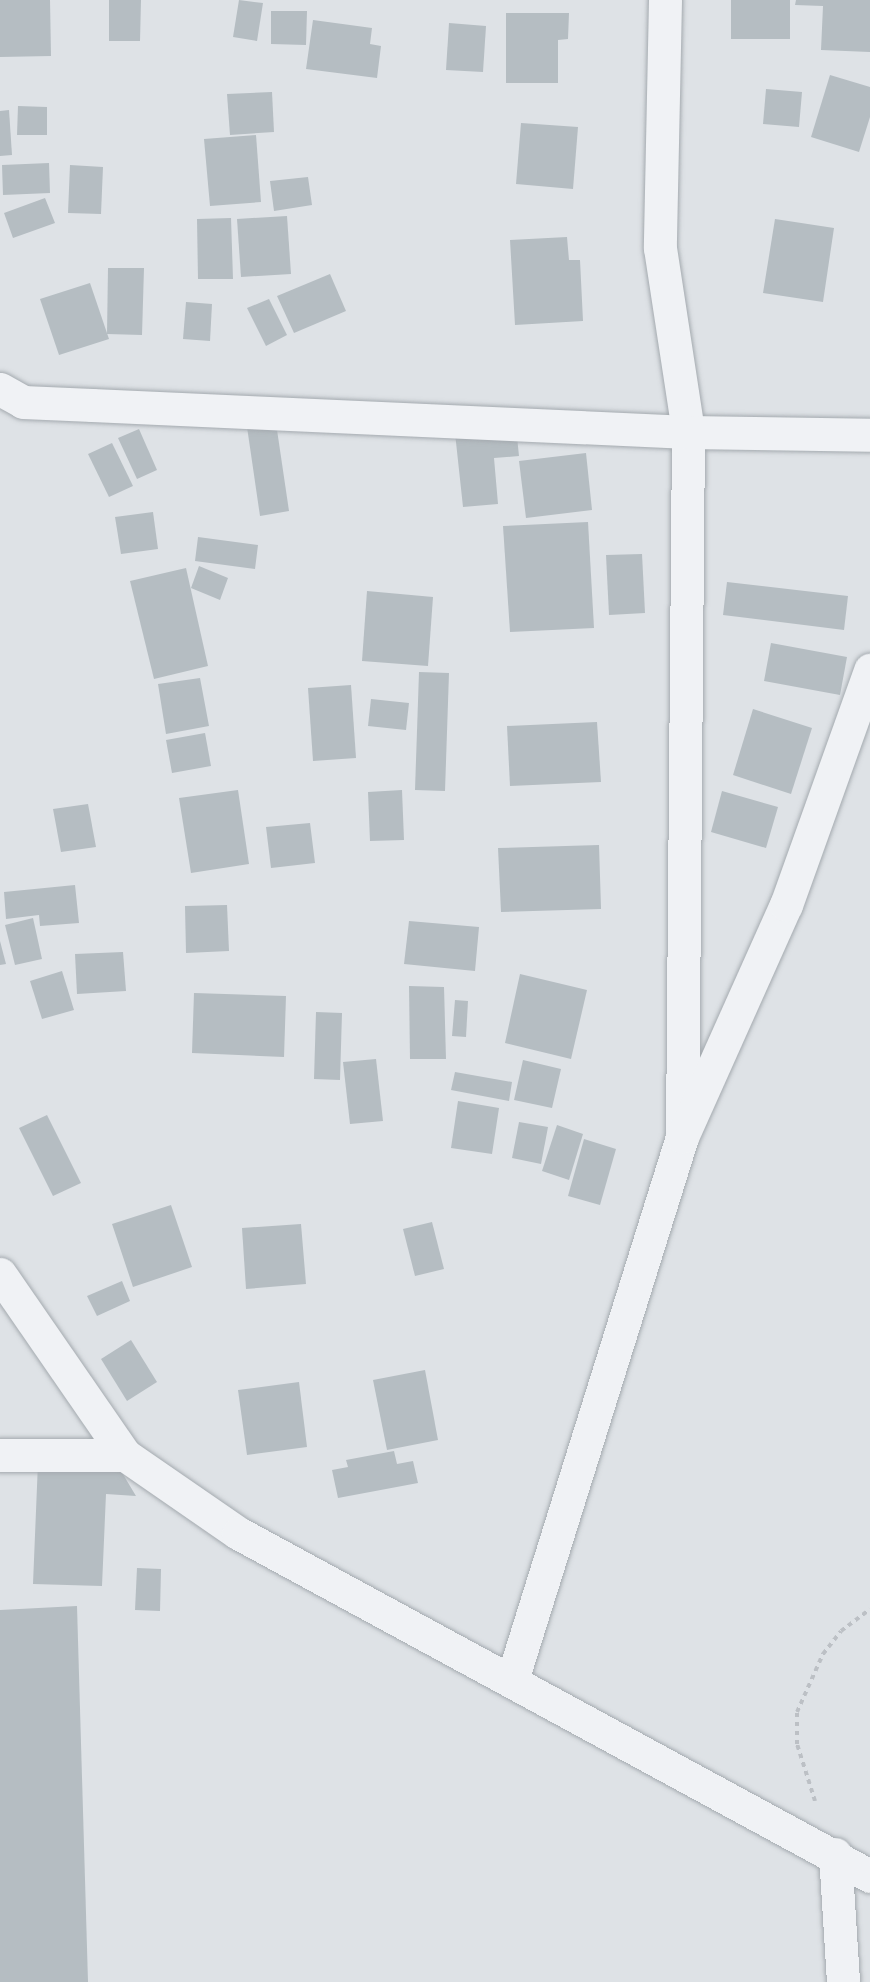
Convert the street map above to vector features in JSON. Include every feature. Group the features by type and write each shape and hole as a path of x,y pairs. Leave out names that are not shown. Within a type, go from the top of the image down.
{"street":[{"path":"664,0 660,248 688,432 682,1137"},
{"path":"0,389 23,402 688,432 870,435"},
{"path":"512,1680 682,1137 786,905 870,670"},
{"path":"0,1274 125,1455 238,1533 835,1854 870,1876"},
{"path":"0,1455 125,1455"},
{"path":"835,1854 843,1982"}],"path":[{"path":"835,1854 797,1743 797,1712 824,1654 840,1631 870,1609"}],"building":[{"path":"0,0 50,0 51,56 0,57"},
{"path":"109,0 141,0 140,41 109,41"},
{"path":"239,0 263,3 257,41 233,37"},
{"path":"731,0 790,0 790,39 731,39"},
{"path":"796,0 870,0 870,52 821,50 823,6 795,5"},
{"path":"271,11 307,11 306,45 271,44"},
{"path":"506,13 569,13 568,39 558,40 558,83 506,83"},
{"path":"313,20 372,28 370,44 381,46 377,78 306,69"},
{"path":"449,23 486,26 483,72 446,70"},
{"path":"830,75 870,87 870,117 859,152 811,137"},
{"path":"766,89 802,92 799,127 763,124"},
{"path":"272,92 274,132 230,135 227,94"},
{"path":"18,106 47,107 47,135 17,135"},
{"path":"9,110 12,155 0,156 0,111"},
{"path":"521,123 578,127 573,189 516,184"},
{"path":"256,135 261,202 210,206 204,139"},
{"path":"49,163 50,193 3,195 2,165"},
{"path":"70,165 103,167 101,214 68,213"},
{"path":"308,177 312,205 274,211 270,181"},
{"path":"45,198 55,223 13,238 4,213"},
{"path":"287,216 291,274 241,277 237,219"},
{"path":"231,218 233,279 198,279 197,219"},
{"path":"775,219 834,228 823,302 763,293"},
{"path":"567,237 569,260 580,260 583,321 515,325 510,240"},
{"path":"108,268 144,268 142,335 107,334"},
{"path":"330,274 346,311 294,333 277,296"},
{"path":"90,283 109,339 59,355 40,299"},
{"path":"269,299 287,335 266,346 247,308"},
{"path":"186,302 212,304 210,341 183,339"},
{"path":"276,423 289,511 260,516 247,427"},
{"path":"516,427 519,456 494,458 498,504 463,507 455,433"},
{"path":"139,429 157,470 137,479 118,438"},
{"path":"112,443 133,486 109,497 88,454"},
{"path":"586,453 592,510 526,518 519,461"},
{"path":"153,512 158,549 121,554 115,517"},
{"path":"588,522 594,628 510,632 503,526"},
{"path":"198,537 258,545 255,569 195,561"},
{"path":"642,554 645,613 609,615 606,555"},
{"path":"199,566 228,578 220,600 191,588"},
{"path":"186,568 208,666 154,679 130,581"},
{"path":"727,582 848,596 844,630 723,615"},
{"path":"367,591 433,597 428,666 362,661"},
{"path":"771,643 847,657 840,695 764,681"},
{"path":"419,672 449,673 445,791 415,790"},
{"path":"200,678 209,726 166,734 158,684"},
{"path":"351,685 356,758 313,761 308,688"},
{"path":"371,699 409,703 406,730 368,726"},
{"path":"753,709 812,728 791,794 733,775"},
{"path":"597,722 601,782 510,786 507,726"},
{"path":"205,733 211,766 172,773 166,740"},
{"path":"238,790 249,864 191,873 179,798"},
{"path":"402,790 404,840 370,841 368,792"},
{"path":"722,791 778,807 766,848 711,832"},
{"path":"88,804 96,847 61,852 53,809"},
{"path":"310,823 315,863 271,868 266,827"},
{"path":"599,845 601,909 501,912 498,848"},
{"path":"75,885 79,923 40,926 39,915 6,919 4,892"},
{"path":"227,905 229,951 186,953 185,906"},
{"path":"33,918 42,959 15,965 5,925"},
{"path":"409,921 479,927 475,971 404,964"},
{"path":"0,941 6,964 0,965"},
{"path":"123,952 126,991 77,994 75,954"},
{"path":"62,971 74,1010 42,1019 30,981"},
{"path":"520,974 587,990 571,1059 505,1043"},
{"path":"409,986 444,987 446,1059 410,1059"},
{"path":"194,993 286,996 284,1057 192,1053"},
{"path":"455,1000 468,1001 466,1037 452,1036"},
{"path":"316,1012 342,1013 340,1080 314,1079"},
{"path":"376,1059 383,1121 350,1124 343,1062"},
{"path":"523,1060 561,1069 552,1108 514,1100"},
{"path":"455,1072 512,1082 509,1101 451,1090"},
{"path":"458,1101 499,1108 492,1154 451,1148"},
{"path":"47,1115 81,1183 53,1196 19,1128"},
{"path":"519,1122 548,1127 541,1164 512,1158"},
{"path":"557,1125 583,1134 569,1180 542,1171"},
{"path":"584,1139 616,1149 600,1205 568,1196"},
{"path":"171,1205 192,1267 133,1287 112,1224"},
{"path":"432,1222 444,1269 415,1276 403,1229"},
{"path":"301,1224 306,1284 246,1289 242,1228"},
{"path":"122,1281 130,1301 97,1316 87,1296"},
{"path":"131,1340 157,1382 127,1401 101,1359"},
{"path":"425,1370 438,1440 387,1450 373,1380"},
{"path":"299,1382 307,1447 247,1455 238,1390"},
{"path":"394,1451 397,1464 413,1461 418,1483 338,1498 332,1470 348,1467 346,1460"},
{"path":"38,1462 118,1466 136,1496 106,1494 102,1586 33,1584"},
{"path":"137,1568 161,1569 160,1611 135,1610"},
{"path":"77,1606 88,1982 0,1982 0,1610"}]}
